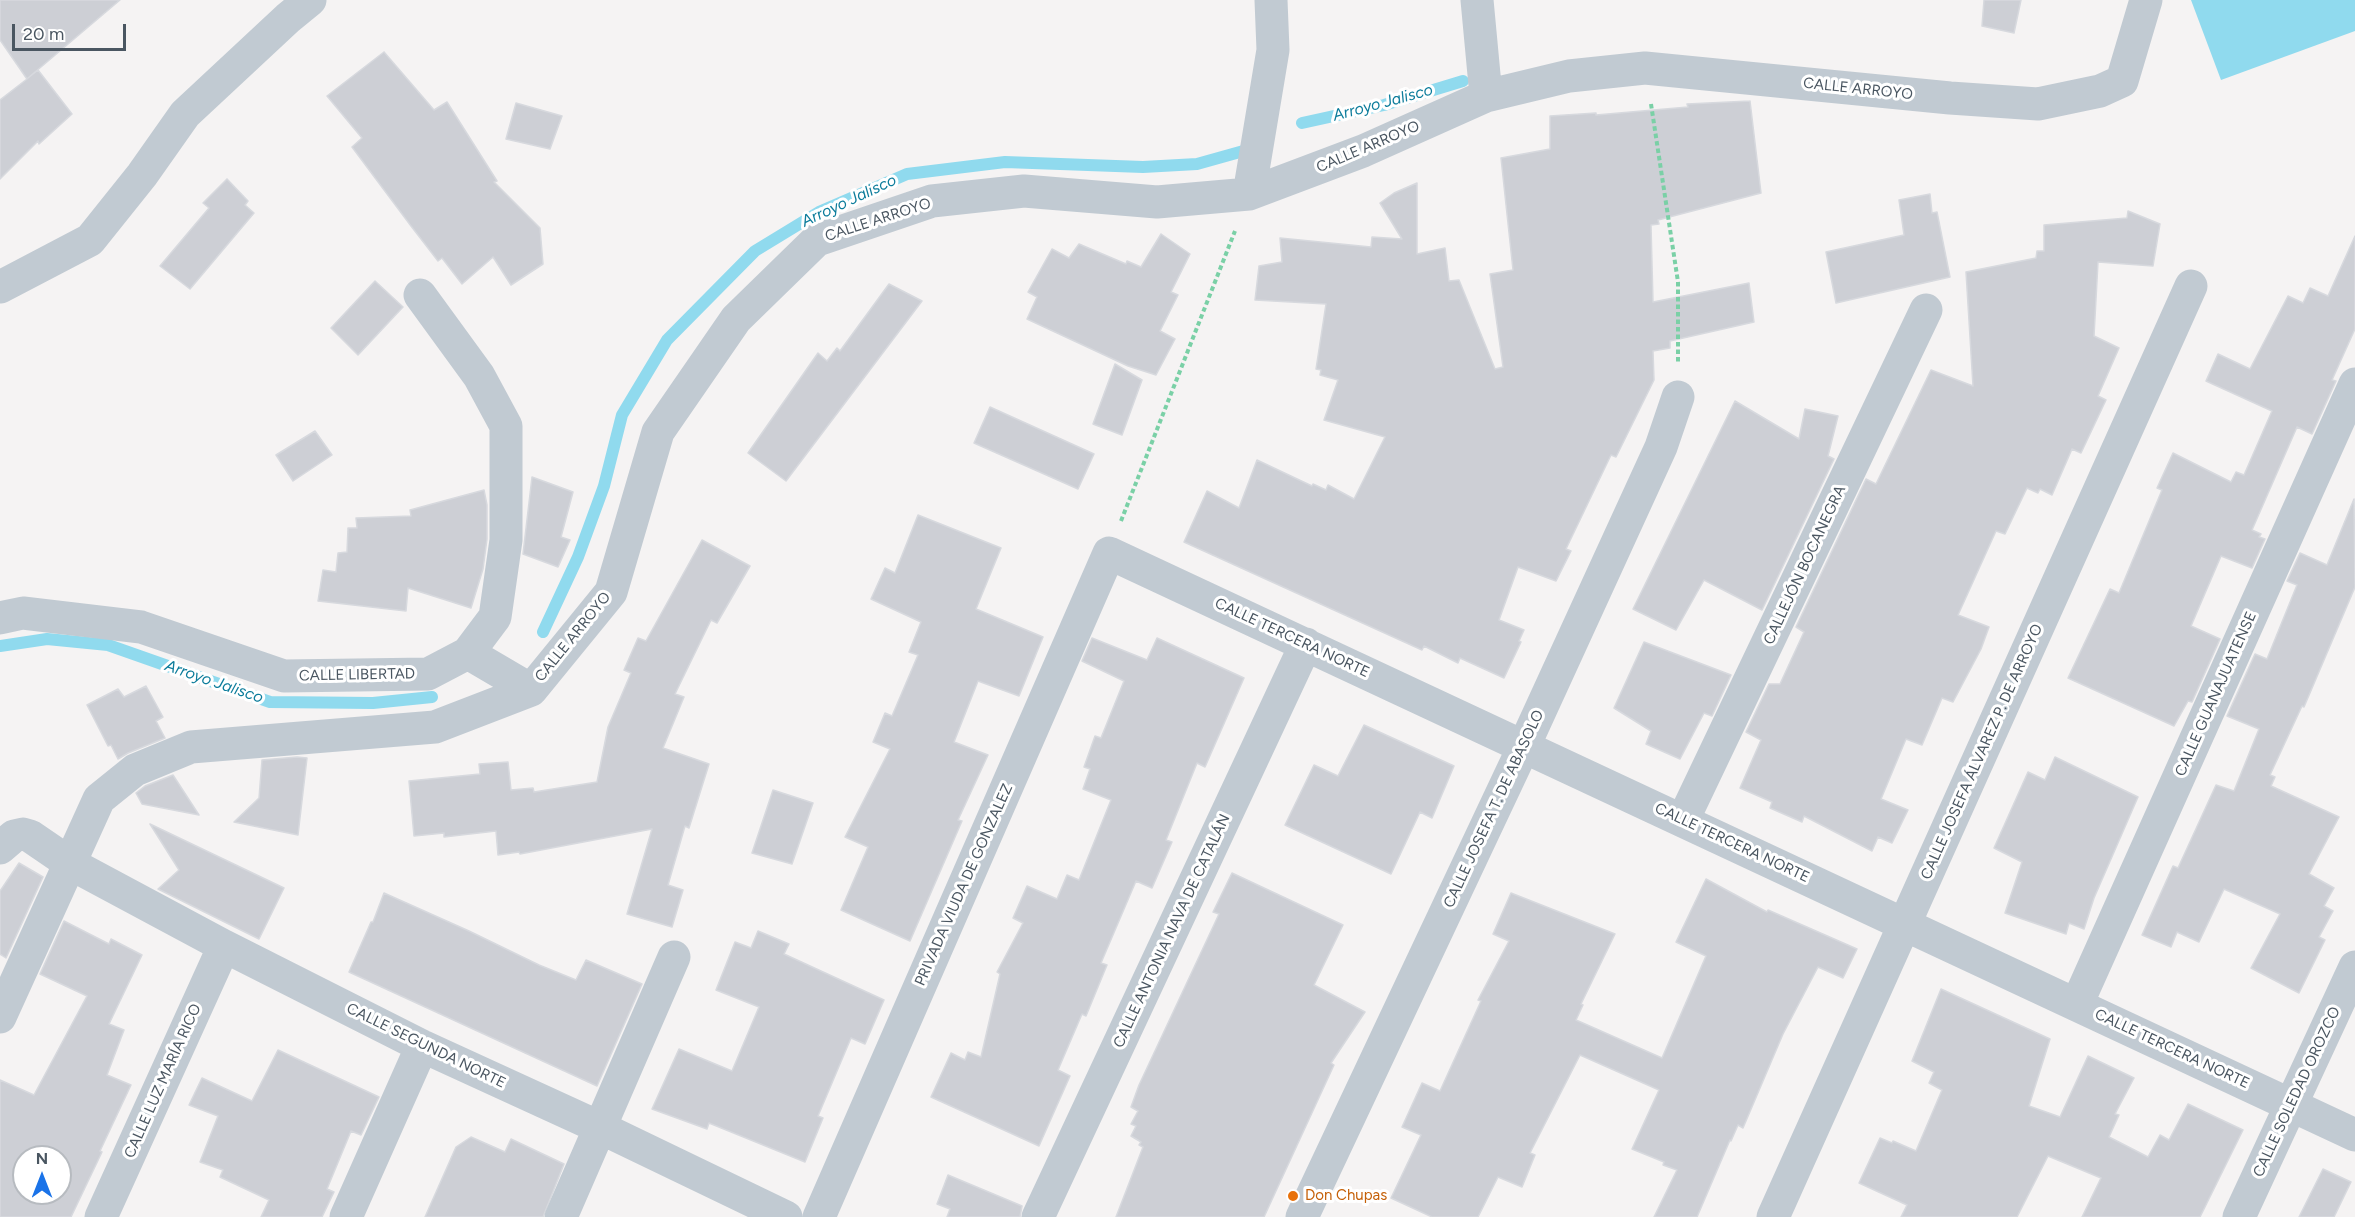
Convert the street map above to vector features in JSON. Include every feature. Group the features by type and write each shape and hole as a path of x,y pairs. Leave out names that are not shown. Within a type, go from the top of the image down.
{"street":[{"path":"0,287 90,240 142,175 185,114 310,0"},
{"path":"1249,195 1273,50 1271,0"},
{"path":"1477,0 1486,96"},
{"name":"CALLE ARROYO","path":"0,1017 99,799 135,770 191,747 435,726 531,690 611,592 658,432 736,318 816,240 932,201 1024,191 1157,202 1249,195 1363,151 1486,96 1569,76 1645,68 1950,98 2038,104 2100,91 2122,81 2146,0"},
{"name":"CALLE JOSEFA ÁLVAREZ P. DE ARROYO","path":"1773,1217 2191,286"},
{"name":"CALLE LIBERTAD","path":"0,618 23,613 141,627 284,675 428,674 468,654 495,617 506,540 506,426 479,376 420,295"},
{"name":"CALLEJÓN BOCANEGRA","path":"1683,820 1926,310"},
{"name":"CALLE GUANAJUATENSE","path":"2077,1004 2355,384"},
{"name":"CALLE JOSEFA T. DE ABASOLO","path":"1302,1217 1524,746 1661,447 1678,397"},
{"name":"CALLE TERCERA NORTE","path":"1109,553 2355,1135"},
{"name":"PRIVADA VIUDA DE GONZALEZ","path":"819,1217 1109,553"},
{"name":"CALLE ANTONIA NAVA DE CATALÁN","path":"1038,1217 1306,644"},
{"path":"468,654 531,690"},
{"name":"CALLE SEGUNDA NORTE","path":"0,848 14,836 23,834 30,836 71,864 224,946 422,1046 601,1128 786,1217"},
{"name":"CALLE LUZ MARÍA RICO","path":"101,1217 224,946"},
{"path":"561,1217 674,957"},
{"name":"CALLE SOLEDAD OROZCO","path":"2239,1217 2355,967"},
{"path":"346,1217 422,1046"}],"path":[{"path":"1645,68 1678,282 1678,397"},
{"path":"1109,553 1249,195"}],"water":[{"path":"2191,0 2355,0 2355,31 2221,80"}],"building":[{"path":"0,0 120,0 28,78 38,70 72,114 39,144 38,141 0,179 0,100 27,79 0,40"},
{"path":"1984,0 2021,0 2014,33 1982,26"},
{"path":"384,52 434,110 447,102 497,181 494,182 540,228 543,264 511,285 493,257 462,284 442,258 438,261 352,147 362,138 327,96"},
{"path":"1750,101 1761,193 1658,220 1659,224 1651,225 1653,302 1749,283 1754,322 1670,341 1670,348 1653,351 1654,380 1616,457 1611,455 1566,549 1571,551 1556,581 1518,567 1499,620 1524,630 1519,641 1521,642 1504,678 1460,658 1458,663 1424,646 1422,650 1184,542 1207,491 1239,508 1257,460 1312,486 1313,484 1326,490 1328,485 1354,499 1385,437 1324,420 1338,380 1320,375 1321,370 1316,369 1326,304 1255,300 1259,266 1282,262 1280,238 1371,247 1372,237 1402,239 1380,203 1394,193 1417,183 1417,254 1445,248 1449,281 1459,280 1495,369 1503,367 1490,274 1513,270 1501,158 1550,149 1550,116 1596,113 1596,115 1688,107 1687,104"},
{"path":"516,103 562,116 550,149 506,139"},
{"path":"227,179 248,201 245,205 254,213 190,289 160,266 209,208 203,203"},
{"path":"1930,194 1932,213 1937,212 1950,277 1836,303 1826,252 1904,235 1899,200"},
{"path":"2128,211 2160,224 2153,266 2098,262 2094,336 2119,348 2098,396 2106,400 2081,453 2072,449 2052,495 2040,489 2038,493 2027,488 2005,534 1996,531 1958,615 1989,627 1981,649 1953,702 1942,698 1922,745 1906,739 1881,799 1908,810 1892,843 1878,837 1872,851 1804,816 1802,822 1770,808 1772,802 1740,788 1761,740 1746,732 1769,684 1780,684 1804,632 1796,627 1866,479 1876,484 1931,370 1973,386 1966,272 2036,258 2037,251 2044,251 2044,225 2127,218"},
{"path":"1161,234 1190,254 1171,292 1178,295 1160,331 1175,339 1156,375 1128,366 1027,319 1037,297 1028,292 1052,249 1069,258 1079,244 1126,264 1127,261 1141,267"},
{"path":"2355,236 2355,329 2332,380 2336,381 2312,434 2297,427 2252,530 2261,534 2259,537 2265,539 2252,568 2221,556 2191,626 2220,639 2192,702 2188,701 2174,726 2068,678 2110,589 2119,593 2162,490 2157,488 2173,453 2231,482 2236,472 2244,475 2272,411 2206,381 2218,354 2250,369 2288,296 2303,303 2310,288 2328,296"},
{"path":"375,281 403,307 358,355 331,328"},
{"path":"889,284 922,301 786,481 748,453 818,353 827,361 837,348 840,351"},
{"path":"1115,364 1142,380 1122,435 1093,424"},
{"path":"1735,401 1799,439 1805,409 1838,416 1828,456 1834,459 1762,610 1704,580 1676,630 1633,609"},
{"path":"990,407 1094,454 1078,489 974,443"},
{"path":"315,431 332,455 293,481 276,455"},
{"path":"532,477 573,492 561,537 570,540 558,567 523,554"},
{"path":"484,490 487,505 487,539 483,569 471,608 408,588 406,611 318,601 323,570 336,572 338,553 347,552 348,528 357,528 356,518 411,516 410,510"},
{"path":"2354,499 2355,587 2304,707 2302,706 2270,775 2275,777 2271,786 2339,817 2309,874 2334,888 2324,906 2333,911 2319,937 2325,940 2299,993 2251,968 2280,914 2224,889 2199,942 2177,932 2171,947 2142,935 2173,866 2178,868 2216,785 2234,791 2259,729 2227,716 2255,654 2267,659 2297,585 2287,581 2300,553 2327,565"},
{"path":"918,515 1001,548 976,609 1043,637 1019,696 978,681 954,742 988,755 958,820 962,821 910,941 841,910 868,847 845,837 890,749 873,742 885,713 892,716 918,655 909,652 921,622 871,599 885,568 895,573"},
{"path":"702,540 750,566 717,623 711,620 675,694 684,697 663,748 709,764 689,828 685,826 668,885 683,890 672,927 627,914 652,829 520,854 519,852 498,855 496,831 444,837 444,833 414,836 409,781 480,774 479,764 508,762 511,790 533,788 534,792 597,782 608,727 631,673 624,670 638,638 646,641"},
{"path":"1092,638 1147,660 1157,638 1244,678 1205,767 1197,763 1166,840 1172,842 1152,888 1136,881 1101,963 1107,965 1086,1016 1082,1014 1058,1070 1070,1076 1039,1146 931,1097 951,1053 965,1060 968,1052 981,1057 1000,974 997,972 1023,923 1013,918 1027,886 1057,899 1067,875 1079,880 1111,800 1083,789 1090,769 1084,767 1095,736 1101,738 1124,681 1082,661"},
{"path":"1644,642 1731,675 1712,716 1704,713 1680,759 1646,744 1651,731 1614,708"},
{"path":"146,686 163,717 156,721 165,738 118,759 111,745 108,746 87,705 118,689 124,697"},
{"path":"1364,725 1454,766 1432,818 1420,812 1391,874 1285,825 1314,765 1338,776"},
{"path":"2055,757 2138,797 2094,898 2084,929 2069,923 2066,934 2005,913 2022,862 1994,848 2028,772 2045,780"},
{"path":"307,758 298,835 234,822 259,798 262,760"},
{"path":"173,775 199,815 142,804 136,793 145,786"},
{"path":"773,790 813,803 792,864 752,853"},
{"path":"150,824 284,888 259,939 158,889 179,870"},
{"path":"19,863 43,877 6,958 0,954 0,891"},
{"path":"1232,873 1343,925 1314,985 1365,1012 1331,1063 1334,1065 1264,1217 1116,1217 1143,1147 1139,1145 1141,1142 1131,1136 1136,1126 1131,1124 1138,1111 1131,1107 1139,1085 1219,914 1213,912"},
{"path":"1706,879 1767,912 1768,910 1857,949 1843,978 1818,967 1783,1034 1743,1128 1738,1125 1730,1140 1697,1217 1654,1217 1677,1170 1632,1149 1659,1090 1580,1055 1530,1153 1535,1155 1522,1187 1498,1177 1478,1217 1432,1217 1391,1198 1421,1135 1402,1127 1422,1083 1440,1091 1481,1001 1478,1000 1509,941 1493,934 1511,893 1615,934 1581,1004 1583,1005 1576,1020 1662,1058 1706,956 1676,942"},
{"path":"384,893 576,980 586,960 642,984 597,1086 349,972"},
{"path":"64,921 109,944 111,939 142,955 109,1024 124,1030 107,1075 131,1085 71,1217 0,1217 0,1080 34,1095 87,996 40,974"},
{"path":"758,931 789,944 784,954 884,1000 865,1044 851,1038 818,1116 823,1118 805,1162 709,1123 707,1129 652,1109 679,1049 732,1071 759,1007 716,990 735,942 751,948"},
{"path":"1941,989 2050,1039 2029,1106 2060,1117 2088,1056 2134,1078 2115,1114 2119,1115 2109,1137 2148,1157 2160,1135 2169,1140 2188,1104 2243,1130 2200,1217 2082,1217 2101,1178 2048,1156 2017,1217 1901,1217 1907,1205 1859,1183 1880,1138 1916,1151 1942,1090 1929,1083 1934,1072 1912,1061"},
{"path":"278,1050 379,1097 361,1135 351,1131 327,1189 334,1192 322,1217 261,1217 269,1200 220,1177 223,1170 200,1162 218,1116 189,1105 202,1078 252,1101"},
{"path":"471,1137 505,1152 511,1139 564,1164 543,1217 425,1217 456,1147"},
{"path":"2323,1169 2351,1182 2334,1217 2299,1217"},
{"path":"948,1175 1022,1206 1020,1217 947,1217 950,1209 937,1204"}],"waterway":[{"name":"Arroyo Jalisco","path":"1302,123 1384,105 1463,81"},
{"name":"Arroyo Jalisco","path":"543,632 578,557 604,486 622,415 667,340 755,251 819,212 907,174 1005,162 1143,167 1197,164 1247,150"},
{"name":"Arroyo Jalisco","path":"0,646 47,639 108,645 270,702 373,703 432,697"}],"place":[{"name":"Don Chupas","path":"1293,1196"}]}
